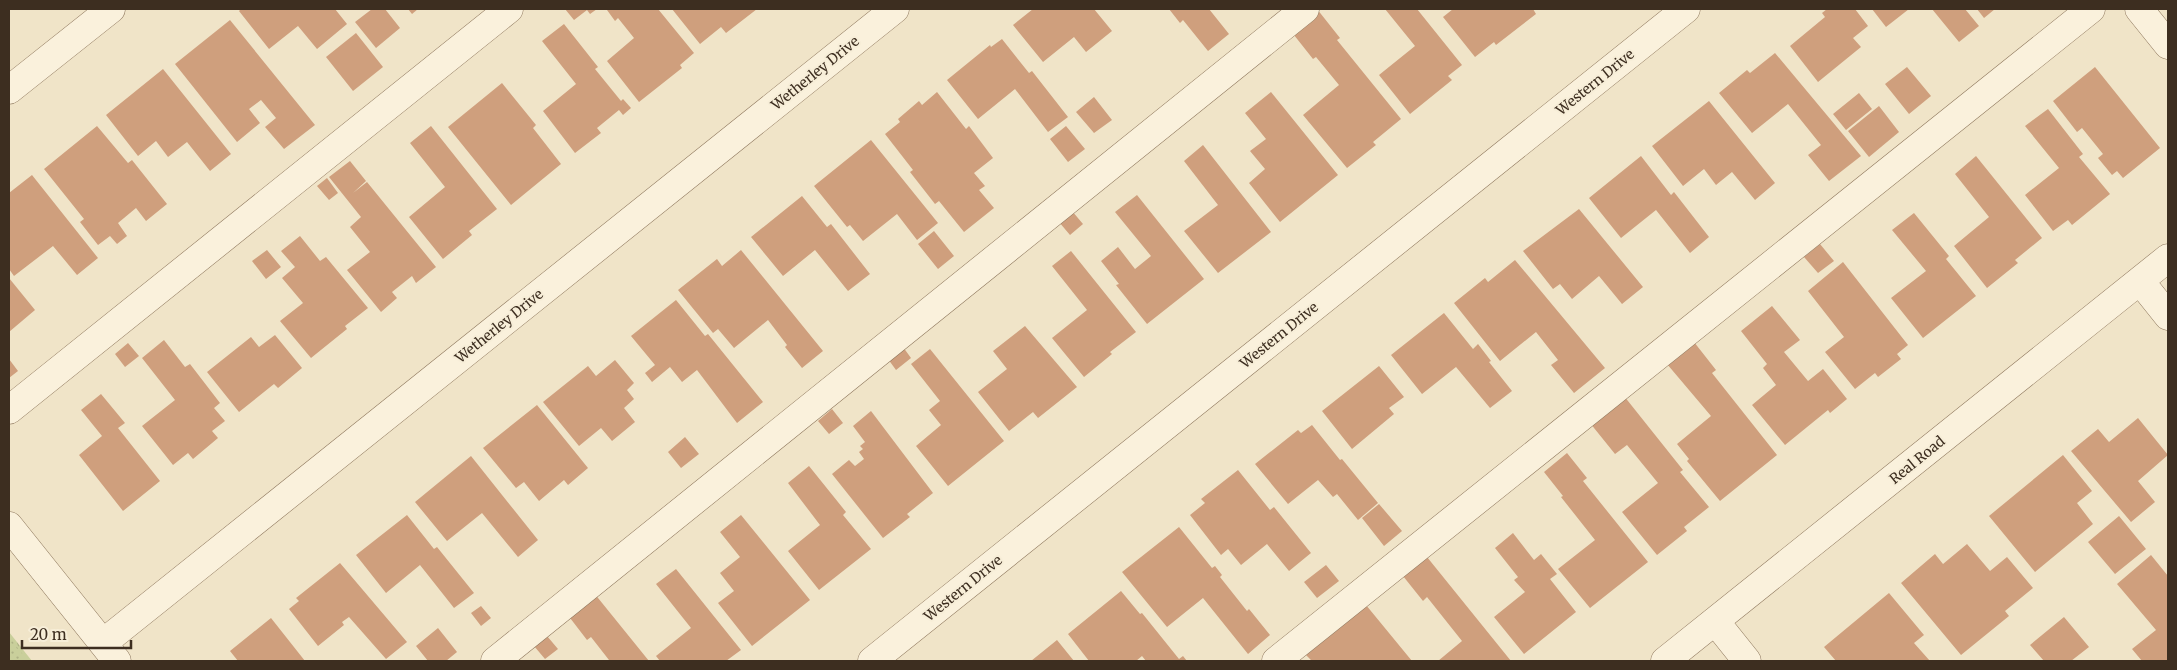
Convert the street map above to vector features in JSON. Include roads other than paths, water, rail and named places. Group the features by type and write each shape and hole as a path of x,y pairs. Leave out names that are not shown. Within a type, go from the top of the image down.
{"street":[{"path":"9,90 111,9"},
{"path":"9,410 509,9"},
{"name":"Wetherley Drive","path":"110,652 895,9"},
{"path":"495,661 1305,9"},
{"name":"Western Drive","path":"872,661 1686,9"},
{"path":"1276,661 2091,9"},
{"path":"2139,9 2168,45"},
{"name":"Real Road","path":"1665,661 2168,258"},
{"path":"2140,281 2168,316"},
{"path":"9,526 110,652"},
{"path":"1715,621 1747,661"}]}
